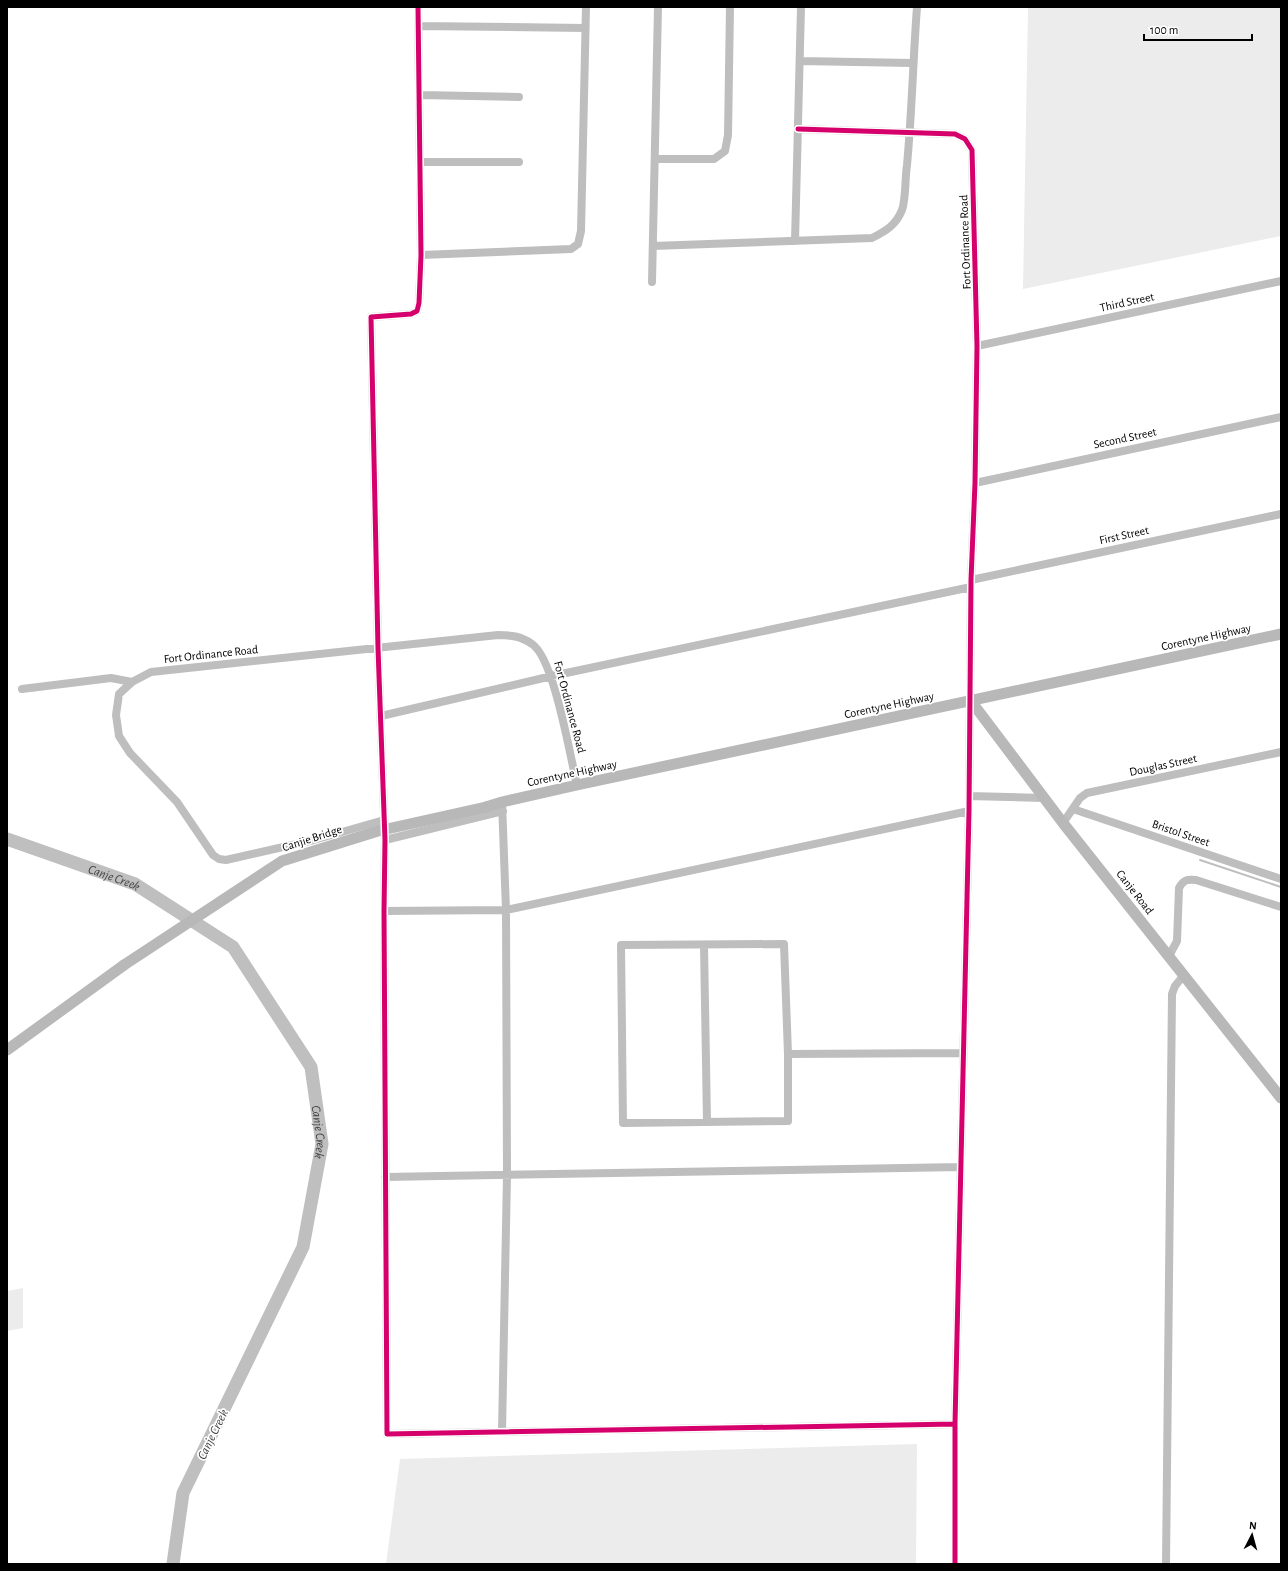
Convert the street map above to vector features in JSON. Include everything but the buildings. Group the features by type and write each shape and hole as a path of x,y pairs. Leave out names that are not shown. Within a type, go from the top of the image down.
{"main road":[{"name":"Corentyne Highway","path":"486,807 502,806 577,785 1281,634"},
{"name":"Canje Road","path":"971,701 1063,823 1281,1098"},
{"name":"Canjie Bridge","path":"7,1050 124,965 282,861 378,831 486,807"}],"street":[{"path":"418,7 421,255 419,303 417,311 411,314 371,316 378,648 385,840 386,1434 955,1424"},
{"path":"421,255 571,249 578,244 581,231 586,7"},
{"path":"652,282 658,7"},
{"path":"655,159 714,159 725,151 728,135 730,7"},
{"path":"794,241 801,7"},
{"path":"653,246 872,238 888,230 897,220 902,208 910,134 912,63 917,7"},
{"path":"419,26 585,28"},
{"path":"800,61 912,63"},
{"path":"420,95 519,97"},
{"path":"798,129 910,134"},
{"name":"Fort Ordinance Road","path":"910,134 955,134 965,139 972,150 978,346 971,583 969,811 962,1053 955,1424 955,1564"},
{"path":"420,162 519,162"},
{"name":"Third Street","path":"978,346 1281,281"},
{"name":"Second Street","path":"975,482 1281,417"},
{"name":"First Street","path":"381,716 552,676 1281,514"},
{"name":"Fort Ordinance Road","path":"384,820 314,840 226,860 219,859 213,855 177,802 130,752 119,736 116,716 119,694 132,682 151,672 498,635 516,636 534,644 545,659 552,676 577,785"},
{"path":"22,689 111,678 132,682"},
{"name":"Douglas Street","path":"1063,823 1080,798 1087,793 1281,752"},
{"path":"969,796 1045,798"},
{"path":"385,840 502,806 506,910 507,1175 502,1432"},
{"name":"Bristol Street","path":"1073,809 1281,879"},
{"path":"384,911 506,910 969,811"},
{"path":"1169,956 1177,941 1179,888 1187,879 1196,880 1281,907"},
{"path":"784,944 788,1054 788,1121 623,1124 621,946 704,945 784,944"},
{"path":"704,945 707,1122"},
{"path":"1166,1564 1172,994 1175,986 1184,976"},
{"path":"788,1054 962,1053"},
{"path":"385,1177 960,1167"}],"shaded area":[{"path":"1028,7 1281,7 1281,236 1023,289"},
{"path":"23,1288 23,1328 7,1331 7,1291"},
{"path":"917,1444 916,1564 386,1564 400,1459"}],"waterway":[{"name":"Canje Creek","path":"7,839 135,884 233,947 311,1067 322,1144 303,1247 183,1493 173,1564"},
{"path":"1200,860 1281,887"}],"cycle path":[{"path":"418,7 421,255 419,303 417,311 411,314 371,317 378,648 385,840 384,911 387,1434 955,1424"},
{"path":"798,129 955,134 965,139 972,150 977,346 975,483 971,580 969,811 955,1424 955,1564"}]}
